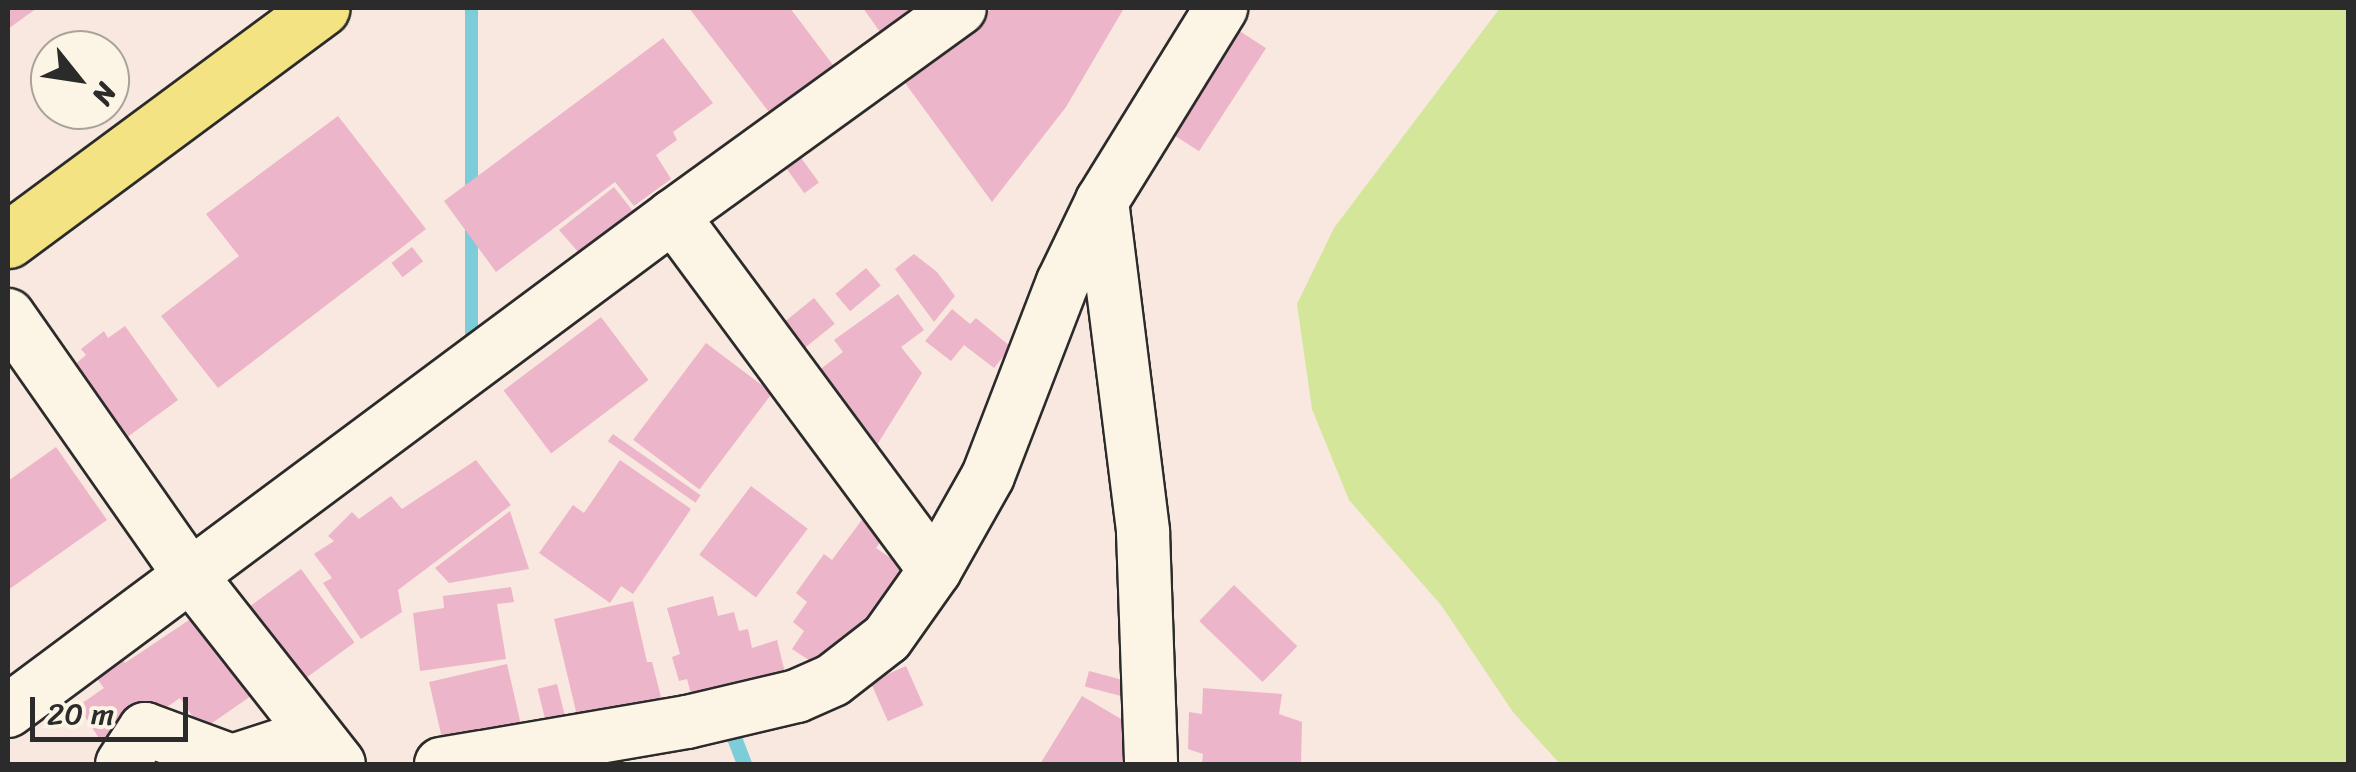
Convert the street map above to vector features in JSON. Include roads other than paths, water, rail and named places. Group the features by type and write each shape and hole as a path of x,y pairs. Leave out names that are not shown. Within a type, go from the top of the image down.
{"highway":[{"path":"8,240 322,8"}],"street":[{"path":"8,710 960,8"},
{"path":"441,764 687,722 797,696 864,660 888,638 935,570 988,476 1063,282 1102,201 1221,8"},
{"path":"1102,201 1143,532 1151,764"},
{"path":"673,216 935,570"},
{"path":"8,315 191,576 327,749"},
{"path":"122,764 145,729 232,761 327,749"}],"water":[{"path":"465,8 478,8 478,337 465,337"}],"waterway":[{"path":"730,727 744,764"}]}
